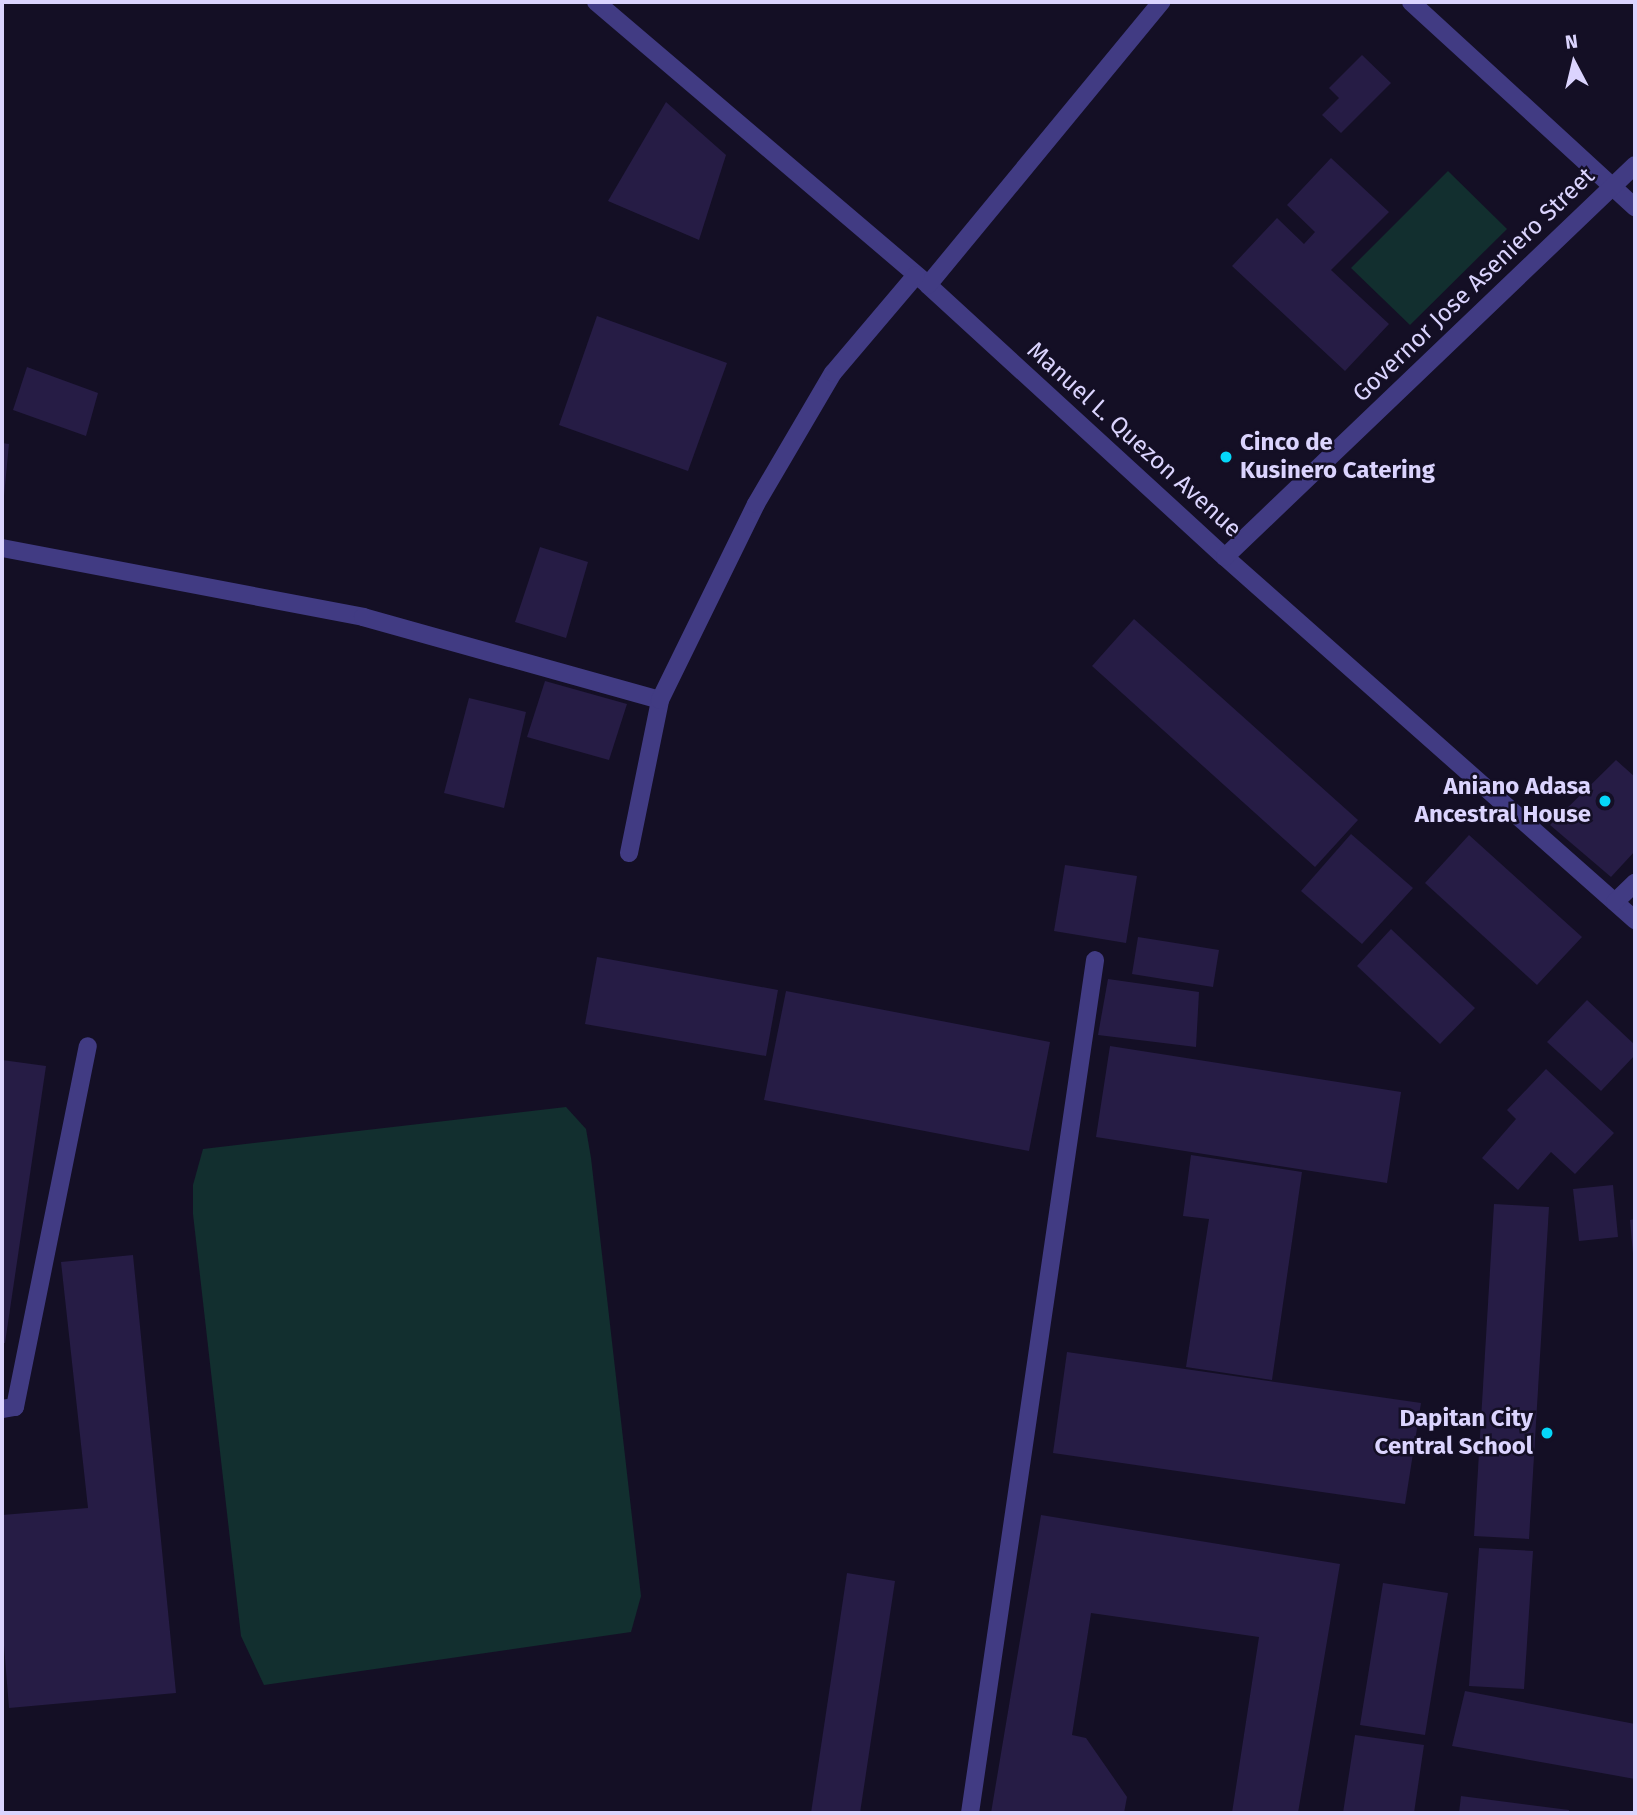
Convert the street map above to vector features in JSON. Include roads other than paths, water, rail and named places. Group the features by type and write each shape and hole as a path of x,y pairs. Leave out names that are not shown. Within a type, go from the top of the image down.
{"street":[{"name":"Manuel L. Quezon Avenue","path":"596,2 922,280 1226,557 1635,920"},
{"path":"629,853 660,700 756,504 833,373 922,280 1161,2"},
{"path":"1411,2 1635,207"},
{"name":"Governor Jose Aseniero Street","path":"1226,557 1635,165"},
{"path":"2,548 363,617 660,700"},
{"path":"1615,902 1635,883"},
{"path":"970,1813 1095,960"},
{"path":"2,1409 15,1408 88,1046"}],"place":[{"name":"Cinco de Kusinero Catering","path":"1226,457"},
{"name":"Aniano Adasa Ancestral House","path":"1605,801"},
{"name":"Dapitan City Central School","path":"1547,1433"}]}
